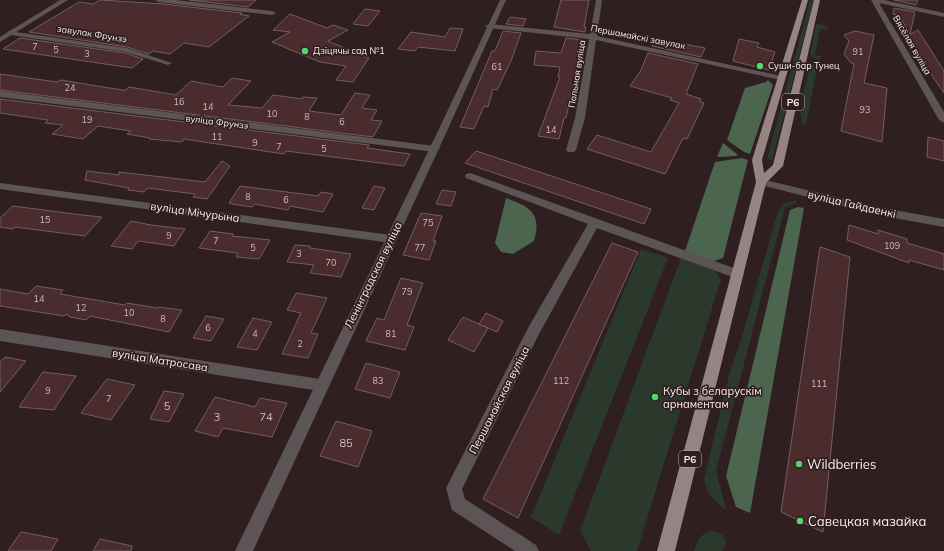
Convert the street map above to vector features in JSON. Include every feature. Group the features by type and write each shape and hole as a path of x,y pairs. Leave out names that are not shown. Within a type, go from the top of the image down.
{"main road":[{"name":"Р6","path":"666,551 761,182 757,160 805,0"},
{"name":"Р6","path":"761,182 778,166 817,0"}],"street":[{"path":"0,40 65,0"},
{"path":"158,0 272,13"},
{"name":"Ленінградская вуліца","path":"244,551 320,385 435,149 489,26 503,0"},
{"name":"Польная вуліца","path":"571,150 580,118 599,0"},
{"path":"874,0 944,15"},
{"name":"Вясёлая вуліца","path":"874,0 944,120"},
{"name":"Першамайскі завулак","path":"489,26 593,37 781,78"},
{"name":"завулак Фрунзэ","path":"11,33 127,50 168,63"},
{"name":"вуліца Фрунзэ","path":"0,94 435,149"},
{"path":"470,176 594,223 738,274"},
{"name":"вуліца Гайдаенкі","path":"761,182 878,211 944,224"},
{"name":"вуліца Мічурына","path":"0,186 391,238"},
{"name":"Першамайская вуліца","path":"530,551 458,504 454,488 533,332 594,223"},
{"name":"вуліца Матросава","path":"0,335 320,385"}],"green space":[{"path":"810,0 814,0 772,160 767,159"},
{"path":"816,24 823,25 828,28 828,30 820,29 815,55 822,56 820,60 810,55"},
{"path":"818,63 806,125 802,124 800,108 810,65"},
{"path":"768,80 773,85 750,154 744,152 727,140 745,88 766,82"},
{"path":"723,143 737,154 737,156 717,157"},
{"path":"742,158 748,160 723,258 714,261 685,251 715,162"},
{"path":"506,198 528,208 535,217 536,224 534,241 513,254 501,252 495,243"},
{"path":"797,200 796,203 785,207 716,471 726,510 712,497 704,480 729,375 741,340 778,211 783,204"},
{"path":"798,207 804,208 750,513 736,507 726,476 790,210"},
{"path":"641,249 668,258 559,535 531,517"},
{"path":"681,258 715,271 721,279 637,551 591,551 580,531"},
{"path":"712,531 721,534 725,539 726,545 722,551 694,551 702,535"}],"building":[{"path":"100,0 164,4 242,13 240,14 249,16 209,47 184,43 170,54 153,51 149,54 127,47 29,32 79,2 93,4"},
{"path":"189,0 256,0 248,7"},
{"path":"561,0 589,0 584,27 586,27 585,32 554,27"},
{"path":"894,0 918,0 916,5"},
{"path":"894,8 915,12 910,34 899,15 893,14"},
{"path":"365,9 380,11 368,26 353,24"},
{"path":"290,14 327,28 333,25 348,30 328,41 369,58 353,82 336,80 346,66 320,62 272,42 290,32 273,30"},
{"path":"510,17 526,19 523,26 506,24"},
{"path":"450,28 463,29 455,51 418,47 415,51 398,49 411,32 445,37"},
{"path":"918,30 944,71 944,93 922,61 924,61 909,35"},
{"path":"503,31 521,33 511,61 497,90 493,89 488,107 484,106 474,129 460,127 492,51 495,51"},
{"path":"855,31 874,35 864,83 887,88 882,142 841,131 854,64 851,63 844,54 849,41 844,35"},
{"path":"20,38 126,53 143,59 132,68 3,49"},
{"path":"566,38 583,40 566,118 564,118 559,139 538,136 560,77 558,77 560,67 534,65 536,51 561,53"},
{"path":"655,39 705,48 701,57 652,46"},
{"path":"739,39 759,43 757,47 775,52 769,70 733,61"},
{"path":"648,53 698,64 686,94 701,99 700,102 704,103 687,139 683,138 665,174 587,149 597,135 651,152 679,103 670,100 672,98 630,86 640,72"},
{"path":"0,74 57,82 61,80 122,90 126,90 129,87 176,95 191,81 223,87 232,78 251,81 228,105 262,108 273,95 302,99 303,97 317,98 309,111 341,115 355,93 370,95 362,108 377,110 371,120 382,121 373,137 0,90"},
{"path":"0,99 369,145 367,148 410,154 404,166 286,151 284,154 184,139 182,142 149,139 150,138 127,134 131,131 98,126 83,139 52,134 63,125 45,123 48,120 0,113"},
{"path":"928,137 944,141 944,161 927,157"},
{"path":"476,151 651,209 644,224 465,163"},
{"path":"222,161 230,166 207,199 193,197 195,194 148,188 144,192 128,190 129,188 85,180 87,171 119,175 119,172 205,182"},
{"path":"240,186 318,196 321,192 333,194 323,212 290,206 288,210 254,204 252,207 229,203"},
{"path":"374,186 385,188 374,210 362,208"},
{"path":"442,190 456,192 451,206 436,204"},
{"path":"13,206 102,217 85,236 15,227 13,229 0,227 0,218"},
{"path":"421,213 442,216 433,241 436,241 429,260 403,255"},
{"path":"131,221 185,229 174,246 138,241 132,249 111,246"},
{"path":"849,225 878,234 878,230 907,239 907,243 944,254 944,270 909,260 909,263 847,240"},
{"path":"210,231 233,234 232,236 270,240 259,259 236,257 238,253 199,248"},
{"path":"612,243 638,252 518,518 483,499"},
{"path":"295,245 310,246 310,248 351,254 341,277 310,273 314,265 287,262"},
{"path":"820,247 850,257 823,532 781,512"},
{"path":"401,278 423,283 407,325 414,327 405,350 366,341 377,318 384,320"},
{"path":"36,286 63,290 60,294 125,305 127,303 182,310 169,332 90,316 86,320 70,317 66,314 64,316 0,306 0,289 28,294"},
{"path":"296,293 327,298 311,333 318,334 308,358 282,354 301,313 287,310"},
{"path":"486,313 503,321 497,332 479,324"},
{"path":"206,316 224,319 211,341 193,338"},
{"path":"463,317 488,328 474,352 448,340"},
{"path":"253,318 272,322 257,350 237,347"},
{"path":"5,357 26,361 0,392 0,362"},
{"path":"366,363 400,372 390,398 355,389"},
{"path":"43,372 76,376 54,410 19,407"},
{"path":"107,379 135,385 111,420 81,413"},
{"path":"164,391 184,394 169,422 150,419"},
{"path":"215,397 255,407 260,398 287,403 272,437 223,428 218,437 195,431"},
{"path":"336,421 372,431 358,467 320,456"},
{"path":"21,532 58,539 51,551 8,551"},
{"path":"100,539 132,546 131,551 93,551"}],"place":[{"name":"Дзіцячы сад №1","path":"305,51"},
{"name":"Суши-бар Тунец","path":"760,66"},
{"name":"Кубы з беларускім арнаментам","path":"655,397"},
{"name":"Wildberries","path":"799,464"},
{"name":"Савецкая мазайка","path":"800,521"}]}
